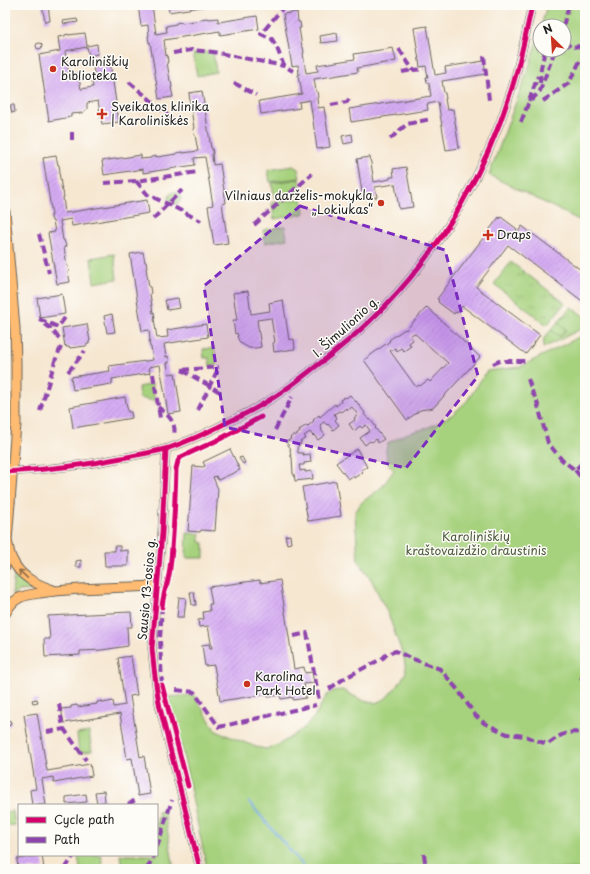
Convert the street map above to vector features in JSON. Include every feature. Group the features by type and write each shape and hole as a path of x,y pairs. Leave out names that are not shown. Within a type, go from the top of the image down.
{"main road":[{"path":"5,212 15,328 16,363 16,424 5,566"},
{"path":"7,541 12,559 22,574 31,581 57,590"},
{"path":"5,614 14,601 20,597 57,590 157,586"}],"street":[{"name":"I. Šimulionio g.","path":"5,472 71,466 118,458 166,449 197,437 240,417 266,402 336,351 363,328 387,304 423,261 453,217 474,180 505,108 516,73 532,5"},
{"name":"Sausio 13-osios g.","path":"166,449 162,533 152,648 156,687 161,712 200,869"}],"highlighted area":[{"path":"300,206 445,250 478,376 406,468 225,427 204,286"}],"green space":[{"path":"547,5 585,5 585,223 489,175 532,57 572,58 572,18 543,18"},
{"path":"213,51 216,72 197,76 193,54"},
{"path":"293,166 298,169 300,178 270,182 268,170"},
{"path":"299,179 302,194 274,198 272,183"},
{"path":"175,192 179,194 181,198 179,202 175,204 171,202 169,198 171,194"},
{"path":"302,198 304,214 274,219 272,202"},
{"path":"285,226 287,239 265,243 263,230"},
{"path":"114,254 117,279 94,283 91,258"},
{"path":"511,262 565,303 547,325 494,284"},
{"path":"5,275 9,392 5,510"},
{"path":"571,307 585,317 585,327 543,348 544,338 551,330 560,337 566,329 558,322"},
{"path":"558,322 566,329 560,337 551,330"},
{"name":"Karoliniškių kraštovaizdžio draustinis","path":"585,334 585,869 207,869 183,754 168,697 194,695 216,731 256,747 266,749 278,745 305,727 314,717 327,695 333,691 342,690 364,701 375,703 385,699 399,684 406,672 404,658 388,614 372,581 358,560 355,513 361,503 382,487 394,470 387,462 386,450 388,443 408,433 436,424 453,414 467,401 487,371 520,367"},
{"path":"214,348 217,365 210,366 209,358 204,358 203,349"},
{"path":"152,384 155,401 139,398 138,387"},
{"path":"187,533 200,534 200,542 204,543 204,558 186,558"},
{"path":"14,573 25,584 34,589 19,591 12,595"},
{"path":"89,732 92,751 79,753 77,734"},
{"path":"13,811 15,825 5,827 5,812"},
{"path":"164,811 174,869 122,869 120,856 158,856 158,812"},
{"path":"78,856 101,856 103,869 80,869"}],"building":[{"path":"42,5 48,5 50,21 45,22"},
{"path":"138,5 152,5 156,34 167,32 166,26 207,18 218,18 218,22 257,16 259,29 220,35 220,31 164,40 173,97 159,99 150,42 149,43 148,25 141,26"},
{"path":"168,5 207,5 207,6 169,12"},
{"path":"297,12 298,22 300,22 301,28 299,28 306,73 318,71 317,65 355,59 354,54 393,48 396,61 357,68 358,72 314,79 318,97 318,108 324,107 330,147 317,149 310,100 299,102 300,108 261,114 259,101 302,94 298,75 298,65 292,66 283,14"},
{"path":"77,19 78,22 64,24 63,21"},
{"path":"427,26 435,75 446,73 445,67 484,61 486,74 442,81 447,110 453,109 459,148 446,150 438,102 427,104 428,110 351,122 349,109 431,96 429,83 427,83 426,77 428,77 426,66 420,67 414,28"},
{"path":"85,33 87,46 97,44 98,54 89,56 87,47 65,51 69,74 78,73 81,89 93,87 92,81 95,81 93,65 110,62 119,122 102,124 98,101 87,103 87,109 83,113 71,114 71,117 49,121 39,55 60,51 58,37 68,34"},
{"path":"337,33 338,41 321,43 320,36"},
{"path":"39,43 42,46 39,49 36,46"},
{"path":"202,91 213,154 213,165 220,164 226,203 222,204 228,243 214,245 208,206 213,205 205,157 194,158 195,165 143,173 143,169 104,175 102,161 141,155 141,159 151,158 176,153 198,151 193,129 189,93"},
{"path":"10,105 14,105 15,112 12,113"},
{"path":"352,134 353,142 344,144 342,136"},
{"path":"56,156 60,171 65,213 147,200 149,213 72,226 71,219 60,221 63,240 66,246 64,247 70,282 57,284 48,233 55,232 51,218 52,215 43,158"},
{"path":"370,157 374,182 390,179 390,177 394,177 393,169 406,167 413,207 399,209 395,184 375,187 377,197 363,199 357,159"},
{"path":"499,217 517,229 516,230 518,232 522,226 585,273 585,303 508,245 476,287 540,335 526,354 462,306 457,313 455,312 454,314 438,302 439,300 437,299"},
{"path":"143,252 147,268 157,338 168,337 167,330 206,324 208,337 164,344 166,357 168,356 169,363 167,363 169,374 175,373 181,412 168,414 160,365 149,367 150,373 112,379 112,384 73,390 71,377 110,371 109,366 153,360 149,341 149,330 142,331 130,254"},
{"path":"248,291 251,314 270,311 269,303 283,300 289,340 294,339 295,349 274,352 273,343 275,342 271,318 257,320 261,347 249,348 239,341 237,333 235,334 233,320 237,320 233,293"},
{"path":"62,294 65,314 40,318 37,298"},
{"path":"178,298 180,308 167,310 165,300"},
{"path":"427,307 480,357 433,408 420,410 407,420 364,360 396,335 405,329 406,330","holes":["414,333 448,363 430,382 428,380 416,387 390,351 395,348 397,351 401,348 404,351 411,346 409,343 413,340 410,336"]},
{"path":"112,314 115,332 107,333 104,316"},
{"path":"87,324 90,341 89,344 86,346 66,347 62,328"},
{"path":"350,395 384,439 378,443 376,439 365,445 360,438 370,431 366,425 362,428 360,426 354,431 349,424 355,420 354,418 358,415 352,407 348,410 346,408 341,412 339,411 334,414 337,418 335,420 339,425 333,430 324,422 320,425 321,430 325,435 318,440 310,432 304,436 306,438 300,442 301,444 297,447 298,453 303,453 303,455 310,454 311,462 304,463 304,465 299,465 300,471 312,471 313,479 295,481 291,449 286,442 291,439 290,438 294,434 295,436 300,432 299,430 307,425 308,426 319,415 320,417 335,404 336,406 341,402 340,400"},
{"path":"125,397 128,412 131,412 132,418 73,428 70,407"},
{"path":"230,449 240,470 218,480 216,476 213,477 218,489 215,531 188,531 193,466 203,467 205,466 203,462"},
{"path":"357,449 367,467 361,470 363,472 354,478 353,476 348,479 336,463"},
{"path":"242,457 245,463 243,464 239,458"},
{"path":"336,481 341,516 308,521 302,487"},
{"path":"290,535 291,543 287,544 285,536"},
{"path":"114,546 120,546 120,551 128,550 128,566 105,566 104,551 115,551"},
{"path":"81,560 81,567 76,567 76,561"},
{"path":"260,580 260,583 280,580 294,669 304,667 305,673 312,672 314,683 304,684 306,698 293,700 293,697 281,699 280,695 268,697 268,694 220,701 214,665 205,666 202,645 209,644 210,648 212,648 208,626 199,627 198,620 204,619 203,612 210,611 209,604 212,604 209,587"},
{"path":"190,592 194,592 196,605 192,605"},
{"path":"179,597 186,598 184,617 177,617"},
{"path":"131,612 132,627 127,627 128,646 102,650 80,651 80,655 45,657 44,639 50,639 48,616"},
{"path":"131,656 137,695 130,696 140,757 144,756 150,794 138,796 132,758 127,759 120,714 64,723 61,709 71,708 71,706 77,705 78,707 97,704 97,702 103,701 103,703 113,701 114,707 125,705 118,658"},
{"path":"37,699 38,702 33,703 32,700"},
{"path":"37,713 47,771 90,764 92,776 54,783 53,777 42,779 46,804 32,804 30,790 36,789 24,715"},
{"path":"8,720 11,723 8,726 5,723"},
{"path":"104,791 105,802 97,803 95,792"},
{"path":"86,794 87,802 66,804 66,797"},
{"path":"42,856 44,869 18,869 17,859"}],"waterway":[{"path":"249,802 306,869"}],"marked path":[{"path":"285,5 261,34 272,39 284,66 293,71"},
{"path":"565,18 569,5"},
{"path":"572,47 583,46"},
{"path":"399,49 413,70 424,69"},
{"path":"173,53 192,50 213,52 284,66"},
{"path":"484,56 489,100"},
{"path":"543,101 569,83 581,59 585,57"},
{"path":"540,83 543,58"},
{"path":"521,122 528,104 540,91 552,58"},
{"path":"402,72 413,70"},
{"path":"529,101 538,76"},
{"path":"129,82 176,123"},
{"path":"234,83 256,95"},
{"path":"331,105 347,102 351,96"},
{"path":"390,139 407,124 431,119"},
{"path":"72,130 72,140"},
{"path":"104,183 136,181 198,172"},
{"path":"254,225 312,174"},
{"path":"136,181 148,195 201,221"},
{"path":"153,219 182,190"},
{"path":"39,234 49,273"},
{"path":"39,319 58,327 67,315"},
{"path":"45,324 60,339"},
{"path":"40,411 55,361 61,347"},
{"path":"68,372 85,351"},
{"path":"493,364 499,361 526,361"},
{"path":"182,370 219,367"},
{"path":"198,410 219,367"},
{"path":"182,370 223,394"},
{"path":"153,374 160,418"},
{"path":"528,379 533,394 536,398 548,443 562,460 575,470 585,460"},
{"path":"275,430 292,397"},
{"path":"158,407 173,422 175,430 174,435"},
{"path":"575,470 585,482"},
{"path":"162,605 160,640 162,685"},
{"path":"294,636 307,633 319,700"},
{"path":"329,689 345,678 383,658 387,654 396,651 440,669 458,690 475,715 484,723 507,734 525,736 548,744 557,737 565,734 573,732 585,733"},
{"path":"581,680 585,672"},
{"path":"176,690 194,692 219,727 316,705"},
{"path":"59,704 64,729 86,760"},
{"path":"47,732 64,729"},
{"path":"129,804 135,800"},
{"path":"158,844 172,800"},
{"path":"424,854 426,869"},
{"path":"65,869 73,856"},
{"path":"147,869 154,856"},
{"path":"581,869 585,866"}],"cycle path":[{"path":"5,472 97,462 158,451 182,443 206,433 272,399 359,332 407,282 426,258 460,206 475,178 489,149 511,91 532,5"},
{"path":"162,607 171,556 176,469 178,461 181,457 220,439 261,417"},
{"path":"166,449 162,533 152,648 159,704 200,869"},
{"path":"162,685 188,786"}],"place":[{"name":"Karoliniškių biblioteka","path":"53,69"},
{"name":"Sveikatos klinika | Karoliniškės","path":"102,114"},
{"name":"Vilniaus darželis-mokykla „Lokiukas“","path":"381,203"},
{"name":"Draps","path":"488,235"},
{"name":"Karolina Park Hotel","path":"247,684"}]}
